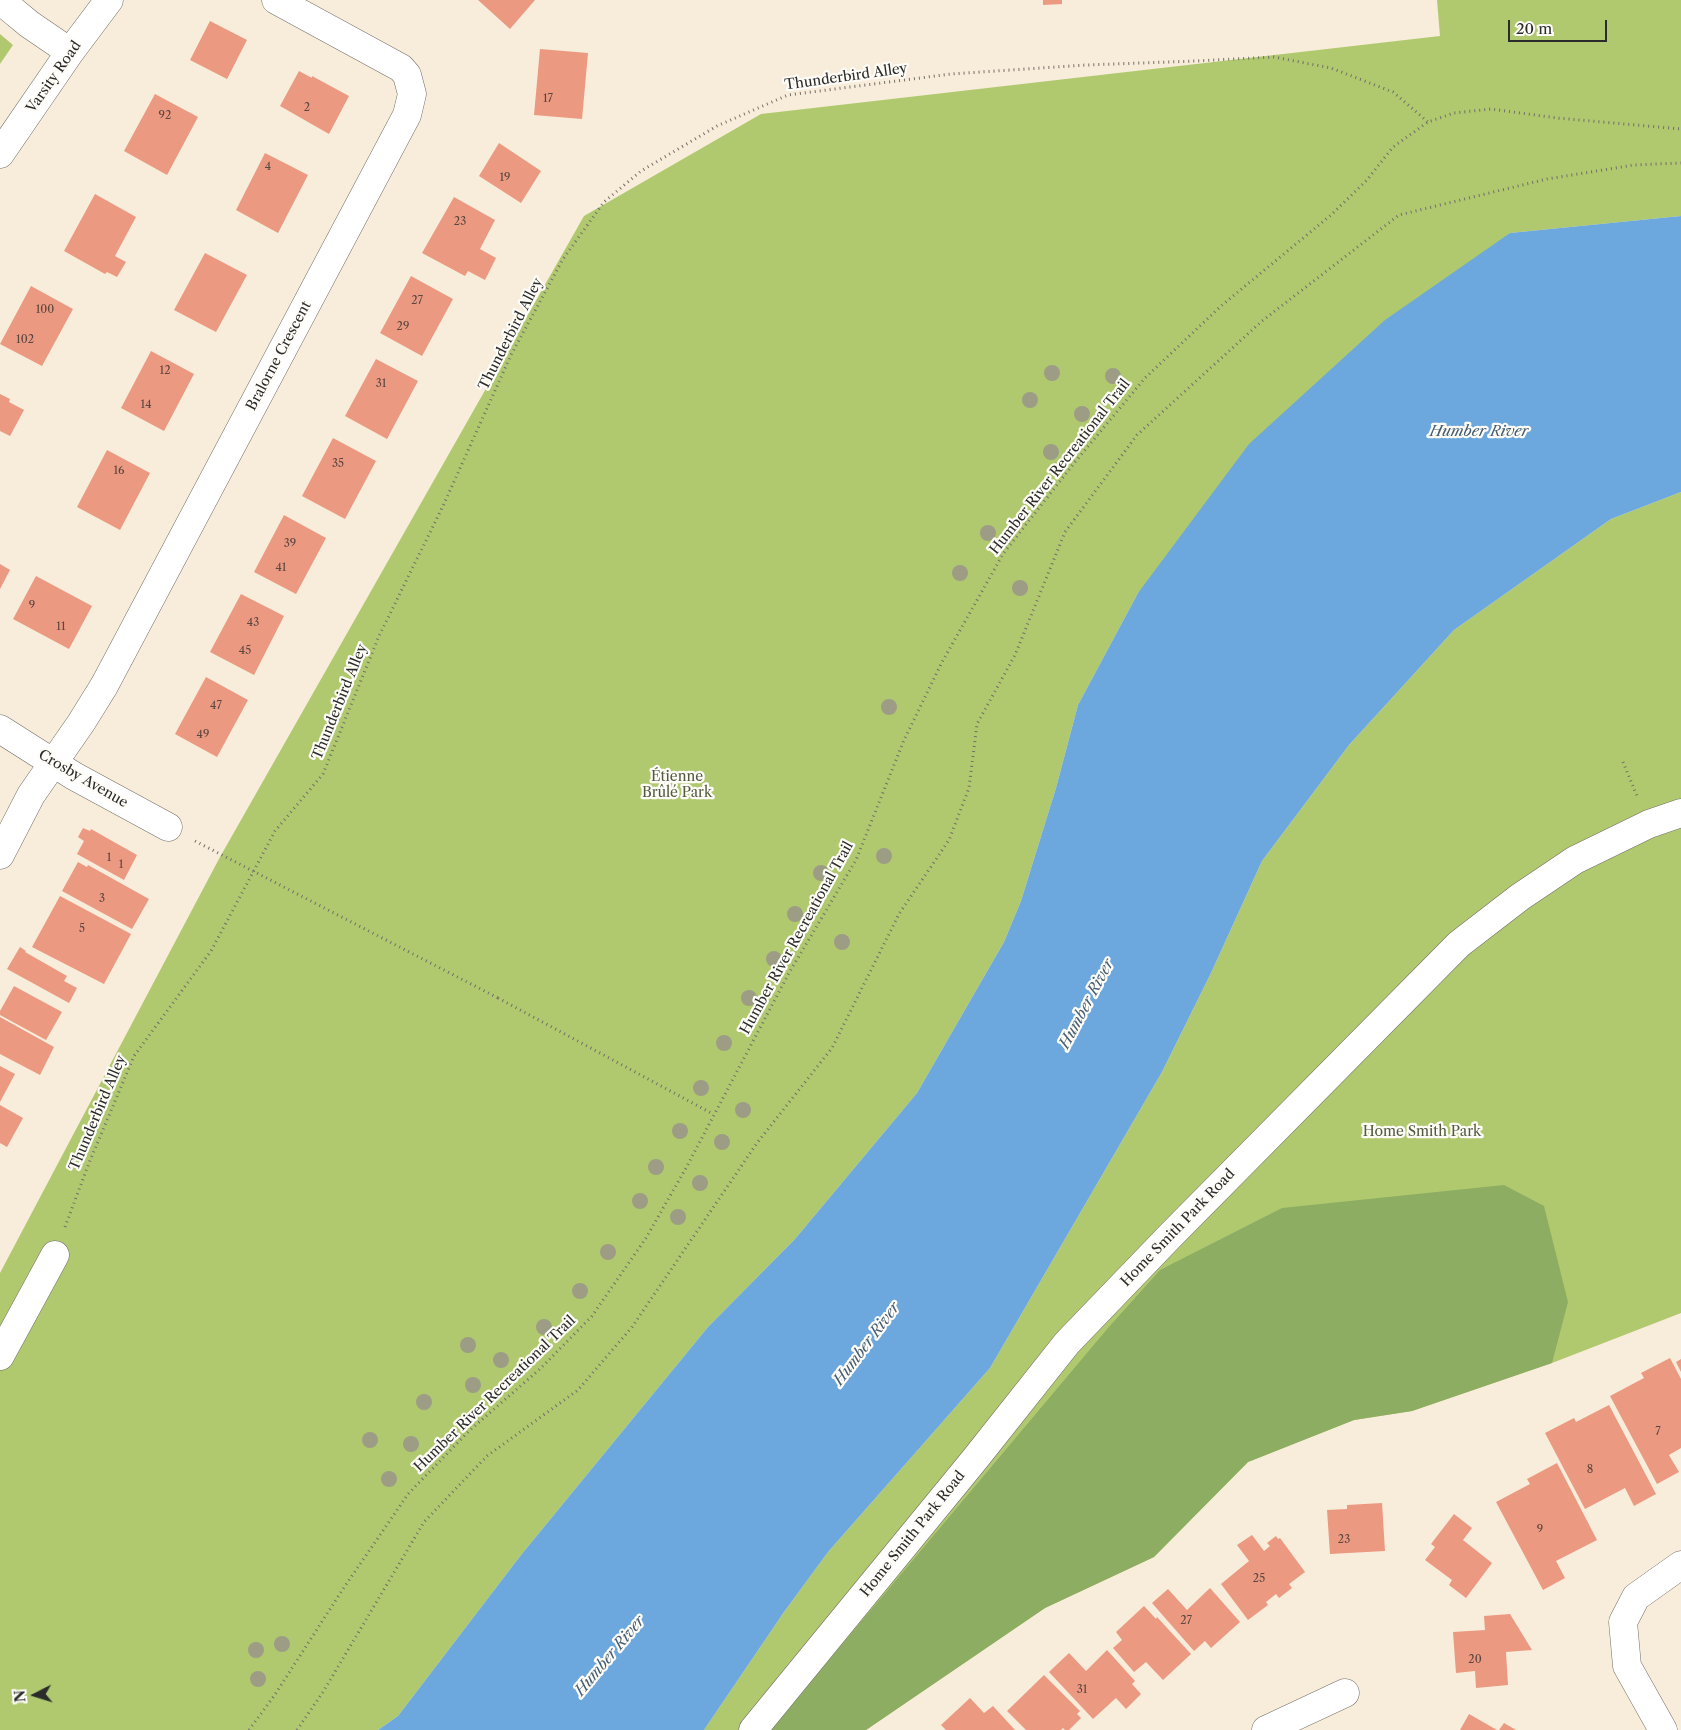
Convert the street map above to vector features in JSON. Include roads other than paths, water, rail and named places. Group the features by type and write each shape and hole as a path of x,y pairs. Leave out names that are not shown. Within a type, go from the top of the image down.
{"street":[{"path":"0,0 70,52"},
{"name":"Varsity Road","path":"0,154 70,52 109,0"},
{"name":"Bralorne Crescent","path":"0,855 30,795 104,686 408,115 412,94 407,75 401,68 276,0"},
{"name":"Crosby Avenue","path":"0,729 92,786 168,827"},
{"name":"Home Smith Park Road","path":"752,1730 975,1459 1067,1343 1170,1236 1459,944 1520,897 1575,860 1649,824 1681,813"},
{"path":"0,1356 55,1255"},
{"path":"1663,1730 1626,1666 1623,1622 1636,1597 1681,1565"},
{"path":"1266,1730 1345,1693"}],"water":[{"name":"Humber River","path":"1681,216 1681,492 1611,519 1454,630 1349,745 1262,861 1211,973 1162,1072 990,1368 828,1552 784,1612 704,1730 378,1730 398,1716 521,1555 708,1327 795,1239 917,1093 1004,942 1021,901 1056,788 1078,705 1138,593 1249,444 1385,320 1510,233"}],"park label":[{"name":"Étienne Brûlé Park","path":"677,786"},
{"name":"Home Smith Park","path":"1422,1132"}]}
